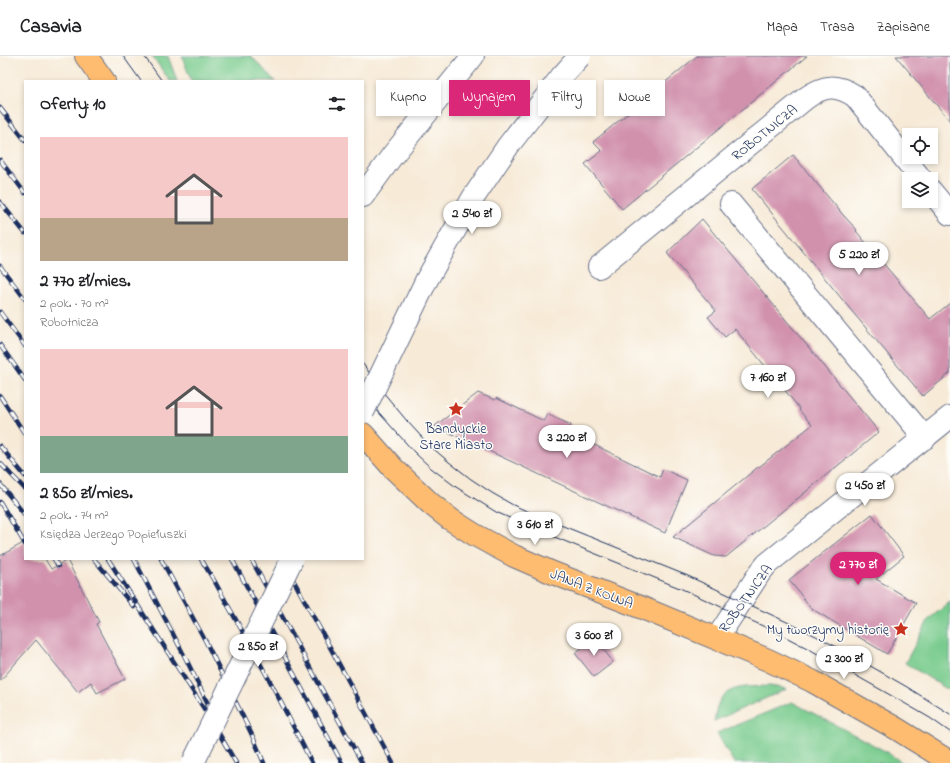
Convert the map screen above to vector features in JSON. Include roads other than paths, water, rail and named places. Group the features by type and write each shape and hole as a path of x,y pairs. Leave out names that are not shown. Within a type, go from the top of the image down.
{"main road":[{"path":"86,56 103,80"},
{"name":"JANA Z KOLNA","path":"364,435 393,468 431,504 450,519 475,535 514,556 553,573 717,638 812,681 898,729 950,762"}],"street":[{"path":"364,195 392,156 473,56"},
{"path":"364,410 426,281 473,198 513,139 562,76 580,56"},
{"name":"ROBOTNICZA","path":"599,267 806,98 824,88 835,87 846,90 855,96 915,172"},
{"path":"364,174 392,156"},
{"path":"938,199 950,214"},
{"path":"731,204 924,438"},
{"name":"ROBOTNICZA","path":"717,638 767,564 950,417"},
{"path":"193,763 292,560"}],"tram line":[{"path":"123,56 140,80"},
{"path":"144,56 161,80"},
{"path":"364,365 383,392 429,445 471,479 492,493 513,505 688,576 787,622 846,652 950,714"},
{"path":"364,393 373,406 414,452 431,468 456,487 496,512 682,589 778,633 899,700 930,718 950,732"}],"railway":[{"path":"0,108 24,139"},
{"path":"0,160 24,192"},
{"path":"0,202 24,232"},
{"path":"0,266 24,298"},
{"path":"0,312 24,345"},
{"path":"0,345 24,379"},
{"path":"0,396 24,432"},
{"path":"0,446 24,475"},
{"path":"0,463 24,488"},
{"path":"0,484 24,514"},
{"path":"0,502 24,542"},
{"path":"55,560 58,566"},
{"path":"95,560 134,607"},
{"path":"109,560 210,718 236,763"},
{"path":"135,560 213,714"},
{"path":"162,560 206,642 252,735 264,763"},
{"path":"202,560 271,683 312,763"},
{"path":"233,560 342,763"},
{"path":"252,560 362,763"},
{"path":"283,560 393,763"}],"place":[{"name":"Bandyckie Stare Miasto","path":"456,409"},
{"name":"My tworzymy historię","path":"901,629"}]}
